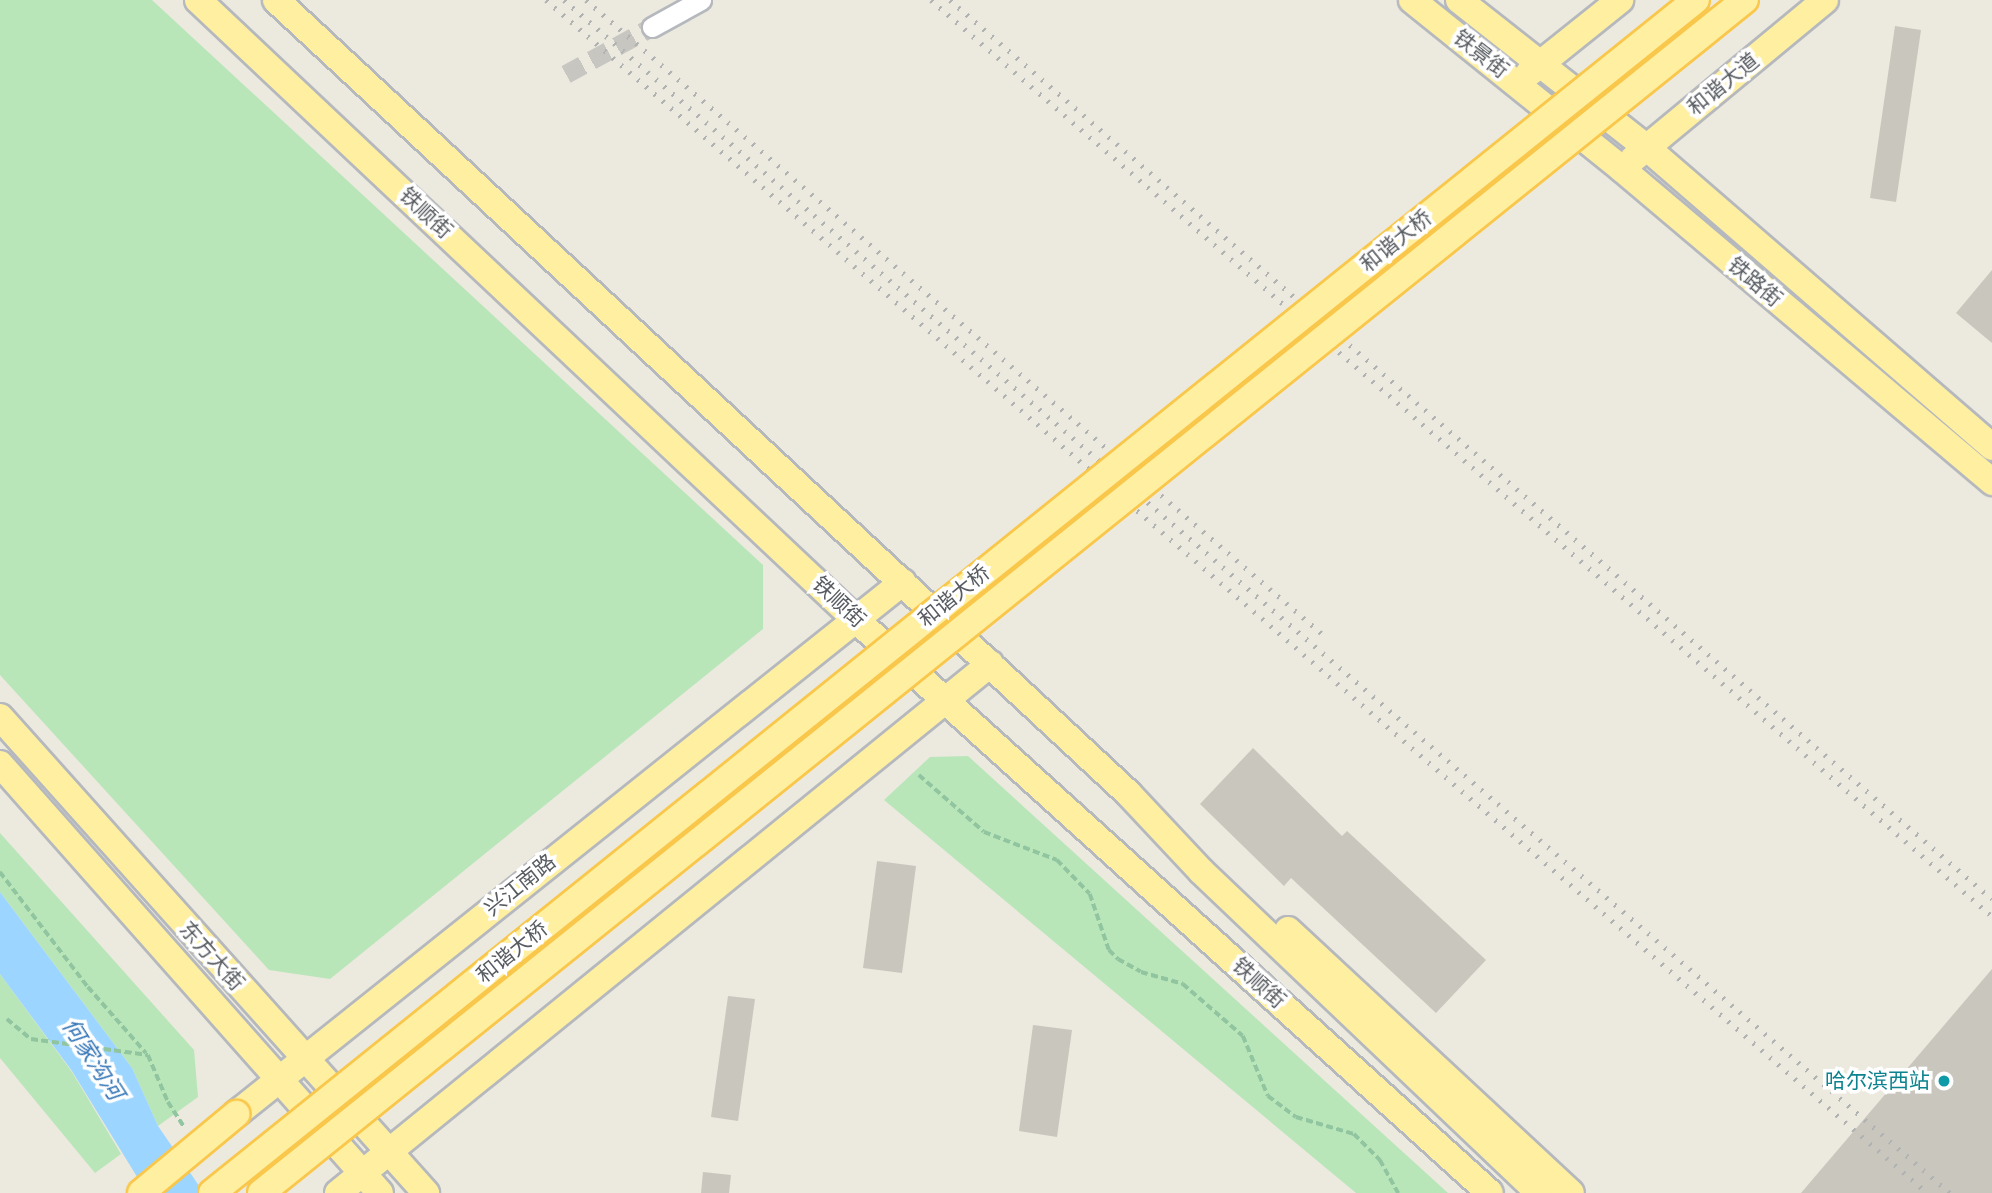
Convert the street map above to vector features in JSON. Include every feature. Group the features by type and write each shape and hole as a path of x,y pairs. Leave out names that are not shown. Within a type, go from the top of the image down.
{"main road":[{"name":"铁顺街","path":"198,0 854,618 946,698 1490,1193"},
{"name":"铁顺街","path":"276,0 1129,794 1211,881 1539,1193"},
{"name":"铁景街","path":"1412,0 1517,83"},
{"name":"铁景街","path":"1460,0 1541,63"},
{"path":"1517,83 1620,0"},
{"name":"和谐大桥","path":"212,1193 1696,0"},
{"name":"和谐大桥","path":"261,1193 1745,0"},
{"name":"和谐大道","path":"1622,169 1825,0"},
{"name":"铁路街","path":"1541,63 1646,147 1992,447"},
{"name":"铁路街","path":"1517,83 1992,482"},
{"name":"兴江南路","path":"141,1193 303,1058 854,618 903,582"},
{"path":"338,1193 990,664"},
{"name":"东方大街","path":"0,717 426,1193"},
{"name":"东方大街","path":"0,764 380,1193"},
{"path":"1129,794 1299,939 1571,1193"}],"lane":[{"path":"652,27 702,0"}],"path":[{"path":"919,775 984,832 1057,860 1090,894 1109,950 1118,959 1141,972 1183,984 1244,1036 1268,1096 1296,1117 1354,1134 1380,1160 1398,1193"},
{"path":"0,872 88,987 148,1055 168,1102 191,1136"},
{"path":"7,1019 31,1039 127,1050 148,1055"}],"green space":[{"path":"0,0 152,0 763,565 763,629 330,979 269,970 0,675"},
{"path":"968,756 1448,1193 1356,1193 884,800 930,757"},
{"path":"0,833 194,1050 198,1097 158,1126 132,1068 0,892"},
{"path":"0,974 72,1072 121,1154 95,1173 0,1058"}],"water":[{"name":"何家沟河","path":"0,892 132,1068 158,1126 204,1193 147,1193 72,1071 0,974"}],"building":[{"path":"1895,26 1921,30 1896,202 1870,198"},
{"path":"1992,270 1992,343 1956,313"},
{"path":"1253,748 1342,836 1347,831 1486,960 1436,1013 1291,878 1284,886 1200,804"},
{"path":"877,861 916,866 902,973 863,968"},
{"name":"哈尔滨西站","path":"1992,969 1992,1193 1801,1193"},
{"path":"728,996 755,999 738,1121 711,1117"},
{"path":"1033,1025 1072,1030 1057,1137 1019,1131"},
{"path":"703,1172 731,1175 729,1193 701,1193"}],"tunnel":[{"path":"566,74 652,27"}],"railway":[{"path":"546,0 1927,1193"},
{"path":"564,0 1950,1193"},
{"path":"586,0 1327,638"},
{"path":"931,0 1992,916"},
{"path":"950,0 1992,899"}],"place":[{"name":"哈尔滨西站","path":"1944,1081"}]}
